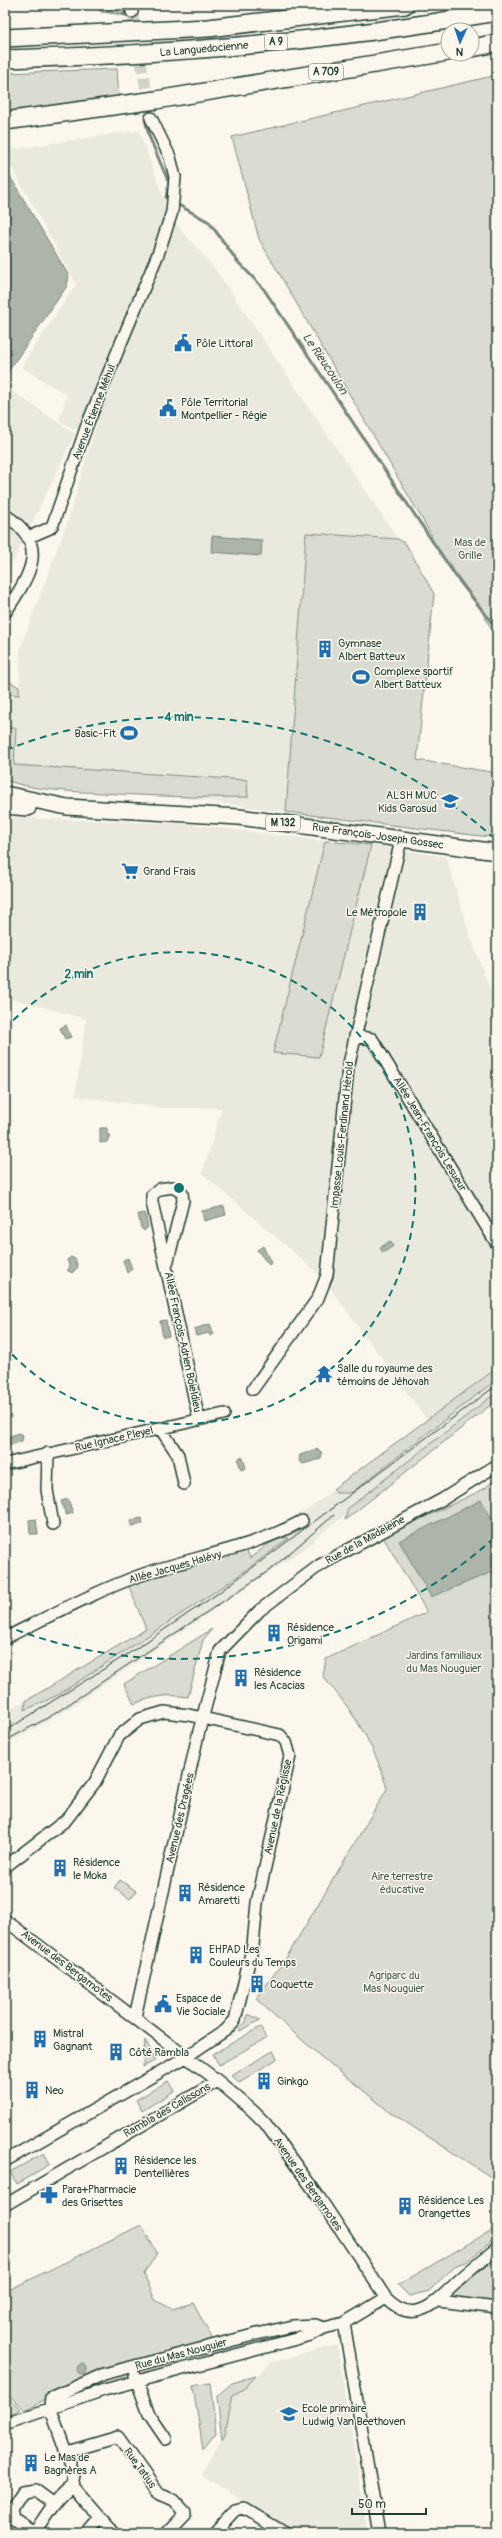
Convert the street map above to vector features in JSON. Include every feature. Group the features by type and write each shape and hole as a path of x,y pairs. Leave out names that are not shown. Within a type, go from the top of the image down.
{"highway":[{"name":"La Languedocienne","path":"5,38 208,28 405,5"},
{"name":"La Languedocienne","path":"5,59 117,55 260,44 388,29 497,12"},
{"path":"480,46 497,43"},
{"name":"A 709","path":"5,121 156,100 440,53"}],"main road":[{"name":"Rue François-Joseph Gossec","path":"5,794 67,807"},
{"name":"Rue François-Joseph Gossec","path":"5,806 43,809 67,807 239,817 497,852"}],"street":[{"name":"Avenue Étienne Méhul","path":"29,537 50,528 53,524 87,425 158,254 174,200 175,177 170,158 151,118"},
{"path":"5,515 17,522 29,537 34,555 32,568 5,613"},
{"name":"Impasse Louis-Ferdinand Hérold","path":"253,1389 318,1298 327,1275 348,1068 401,840"},
{"name":"Allée Jean-François Lesueur","path":"355,1036 372,1039 497,1244"},
{"name":"Allée François-Adrien Boieldieu","path":"167,1264 183,1201 182,1193 173,1187 160,1189 152,1195 199,1420"},
{"name":"Rue Ignace Pleyel","path":"5,1464 224,1414"},
{"path":"160,1428 178,1455 184,1484"},
{"path":"48,1453 46,1490 53,1524"},
{"name":"Rue de la Madeleine","path":"241,1627 282,1592 320,1565 443,1498 497,1465"},
{"name":"Allée Jacques Halévy","path":"5,1638 50,1614 136,1577 230,1551 278,1534 302,1521"},
{"name":"Avenue des Dragées","path":"135,2017 203,1716 220,1651 241,1627"},
{"name":"Avenue de la Réglisse","path":"5,1867 66,1820 95,1782 112,1748 131,1725 146,1717 164,1712 203,1716 280,1735 286,1742 290,1756 257,1903 253,1945 235,2020 226,2030 186,2057"},
{"name":"Avenue des Bergamotes","path":"5,1920 186,2057"},
{"path":"5,2161 186,2057"},
{"name":"Rambla des Calissons","path":"5,2205 218,2081 186,2057"},
{"name":"Avenue des Bergamotes","path":"218,2081 265,2123 318,2197 386,2298 395,2308 414,2312 438,2301"},
{"path":"438,2301 454,2285 497,2248"},
{"name":"Rue du Mas Nouguier","path":"5,2424 50,2407 136,2381 311,2335 324,2328 344,2323 386,2298"},
{"path":"438,2301 497,2308"},
{"path":"344,2323 379,2533"},
{"name":"Rue du Mas Nouguier","path":"50,2407 52,2398 72,2387 104,2374 278,2329 315,2326 324,2328"},
{"path":"132,2367 149,2414 166,2439"},
{"path":"50,2407 74,2475 72,2486 63,2492 54,2504"},
{"name":"Rue Tatius","path":"67,2452 118,2437 159,2494 173,2500 185,2513 166,2533"},
{"path":"72,2486 113,2533"},
{"path":"214,2533 235,2510 243,2508 285,2533"},
{"path":"87,2533 100,2518"}],"shaded area":[{"path":"95,5 107,5 125,15 101,12"},
{"path":"139,130 168,211 176,224 214,268 398,539 306,533 286,812 148,793 14,765 16,729 8,728 9,694 19,695 20,649 69,517 98,419 75,430 59,420 67,395 21,367 76,284 10,164 7,150"},
{"path":"5,168 69,276 67,286 7,373 5,373"},
{"path":"5,386 75,434 5,579"},
{"path":"212,536 262,540 261,556 211,552"},
{"path":"5,817 189,824 325,841 273,1053 319,1056 371,845 446,857 470,936 490,989 497,1001 497,1400 314,1539 315,1541 65,1711 5,1745 5,1712 147,1629 250,1558 278,1538 291,1522 427,1420 322,1277 202,1173 222,1108 163,1108 75,1096 86,1019 5,997"},
{"path":"66,1025 71,1037 65,1039 60,1028"},
{"path":"100,1128 107,1128 107,1135 110,1135 107,1142 100,1143"},
{"path":"224,1206 226,1215 204,1221 202,1211"},
{"path":"145,1213 148,1227 144,1231 141,1228 138,1214"},
{"path":"390,1241 393,1246 383,1253 380,1248"},
{"path":"263,1246 271,1263 269,1265 257,1250"},
{"path":"71,1257 75,1259 78,1267 72,1273 67,1270 70,1268 67,1260"},
{"path":"128,1258 132,1269 127,1273 123,1260"},
{"path":"166,1320 169,1336 163,1337 160,1321"},
{"path":"210,1324 214,1334 210,1336 209,1333 196,1336 194,1329"},
{"path":"18,1433 23,1435 22,1441 6,1447 5,1438"},
{"path":"318,1449 322,1453 321,1459 303,1464 299,1461 300,1455"},
{"path":"240,1457 243,1458 246,1468 241,1470 238,1460"},
{"path":"68,1499 73,1513 66,1515 61,1501"},
{"path":"481,1500 497,1527 497,1570 431,1597 399,1541"},
{"path":"142,1518 143,1524 131,1526 131,1520"},
{"path":"36,1519 38,1534 30,1534 29,1520"},
{"name":"Ecole primaire Ludwig Van Beethoven","path":"337,2345 368,2533 294,2533 200,2474 225,2434 233,2394 245,2388 271,2362"},
{"path":"80,2364 84,2364 86,2365 86,2373 80,2374 77,2371 77,2367"}],"green space":[{"path":"117,69 119,98 5,112 5,73"},
{"name":"Mas de Grille","path":"497,75 497,639 477,603 430,537 432,536 259,239 232,137"},
{"name":"Complexe sportif Albert Batteux","path":"306,533 398,539 406,544 434,594 417,760 497,773 497,838 286,812"},
{"path":"5,679 19,687 19,695 9,694 8,728 16,728 14,765 247,780 248,797 138,795 65,791 17,784 5,780"},
{"path":"325,841 371,845 319,1057 273,1053"},
{"path":"497,1368 497,1379 351,1493 336,1493 333,1489"},
{"path":"497,1392 497,1400 345,1520 348,1508"},
{"name":"Agriparc du Mas Nouguier","path":"494,1480 497,1485 497,2181 390,2112 320,2056 256,1999 286,1958 387,1789 376,1758 362,1729 344,1702 323,1677 326,1659 427,1612 383,1537 484,1489"},
{"path":"278,1537 289,1538 234,1579 58,1695 25,1710 26,1701 146,1629 128,1584 143,1578 247,1551 250,1558"},
{"path":"212,1629 203,1640 188,1697 161,1696 134,1704 124,1684"},
{"path":"120,1880 136,1891 130,1899 114,1888"},
{"path":"248,2014 260,2020 240,2031 239,2029 246,2022"},
{"path":"260,2027 266,2038 219,2065 213,2054"},
{"path":"145,2040 156,2060 143,2067"},
{"path":"273,2051 277,2059 239,2082 231,2075"},
{"path":"168,2081 174,2091 142,2111 136,2100"},
{"path":"44,2153 50,2164 17,2184 10,2172"},
{"path":"141,2225 157,2253 144,2274 155,2300 172,2309 193,2303 214,2342 106,2370 24,2410 5,2391 5,2292"},
{"path":"497,2227 497,2237 466,2262 456,2265 429,2291 409,2296 398,2285"},
{"path":"497,2254 497,2302 449,2298 455,2287"},
{"path":"256,2376 245,2388 233,2395 225,2434 222,2439 217,2396 232,2383"},
{"path":"210,2383 216,2433 203,2449 193,2386"},
{"path":"5,2394 20,2409 5,2417"}],"waterway":[{"name":"Le Rieucoulon","path":"122,14 125,15 124,5"},
{"name":"Le Rieucoulon","path":"145,119 149,136 169,183 166,198 170,200"},
{"name":"Le Rieucoulon","path":"175,203 209,222 238,262 263,288 457,578 497,629"}],"tunnel":[{"path":"132,12 151,118"}],"tram line":[{"path":"5,1731 134,1650 217,1594 497,1385"},
{"path":"5,1741 51,1716 270,1570 334,1515"}],"place":[{"name":"Pôle Littoral","path":"183,343"},
{"name":"Pôle Territorial Montpellier - Régie","path":"168,408"},
{"name":"Gymnase Albert Batteux","path":"325,649"},
{"name":"Complexe sportif Albert Batteux","path":"361,677"},
{"name":"Basic-Fit","path":"129,733"},
{"name":"ALSH MUC Kids Garosud","path":"450,801"},
{"name":"Grand Frais","path":"130,871"},
{"name":"Le Métropole","path":"420,912"},
{"name":"Salle du royaume des témoins de Jéhovah","path":"324,1374"},
{"name":"Résidence Origami","path":"274,1633"},
{"name":"Résidence les Acacias","path":"241,1678"},
{"name":"Résidence le Moka","path":"60,1868"},
{"name":"Résidence Amaretti","path":"185,1893"},
{"name":"EHPAD Les Couleurs du Temps","path":"196,1955"},
{"name":"Coquette","path":"257,1984"},
{"name":"Espace de Vie Sociale","path":"163,2004"},
{"name":"Mistral Gagnant","path":"40,2039"},
{"name":"Côté Rambla","path":"116,2052"},
{"name":"Ginkgo","path":"264,2081"},
{"name":"Neo","path":"32,2090"},
{"name":"Résidence les Dentellières","path":"121,2166"},
{"name":"Para+Pharmacie des Grisettes","path":"49,2195"},
{"name":"Résidence Les Orangettes","path":"405,2206"},
{"name":"Ecole primaire Ludwig Van Beethoven","path":"289,2414"},
{"name":"Le Mas de Bagnères A","path":"31,2463"}],"park label":[{"name":"Jardins familiaux du Mas Nouguier","path":"444,1661"},
{"name":"Aire terrestre éducative","path":"402,1882"}]}
